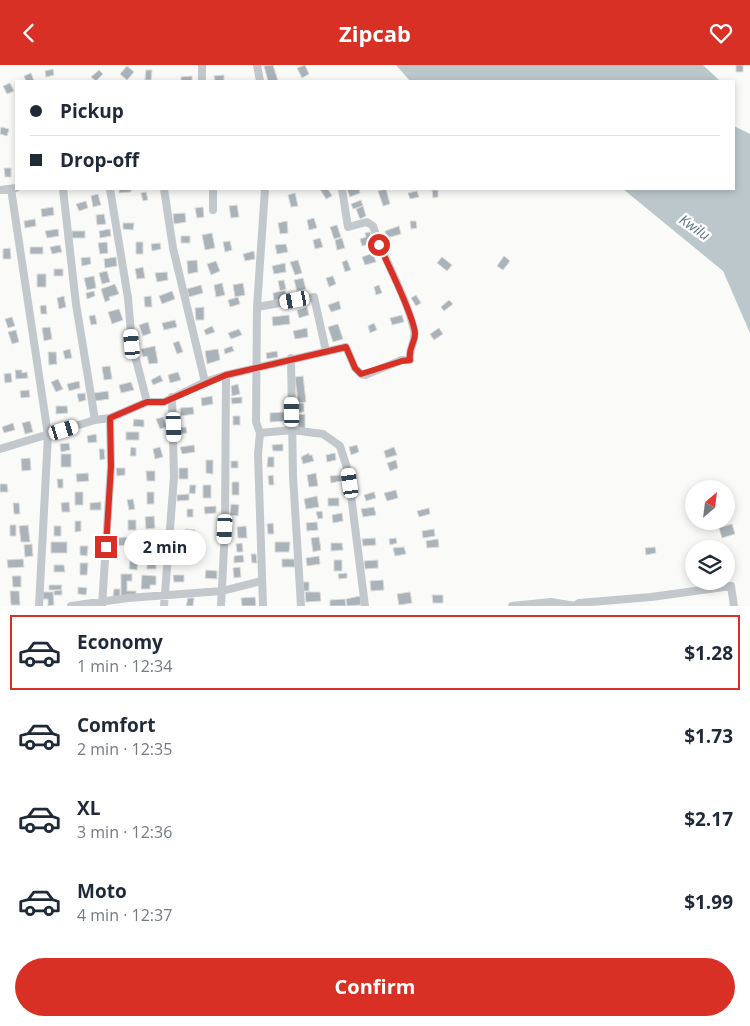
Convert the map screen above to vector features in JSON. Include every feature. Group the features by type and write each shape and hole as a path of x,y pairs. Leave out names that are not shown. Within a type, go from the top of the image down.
{"street":[{"path":"202,65 202,80"},
{"path":"257,65 260,80"},
{"path":"0,190 14,189 48,435 39,606"},
{"path":"63,190 76,304 95,420"},
{"path":"110,190 128,297 132,344 147,402"},
{"path":"164,190 173,248 205,382"},
{"path":"213,190 213,210"},
{"path":"263,606 258,454 260,433 256,422 257,307 265,190"},
{"path":"0,449 95,420 110,418 147,402 157,403 226,375 291,358 346,347 355,368 365,375 402,361 410,360 410,347 415,333 373,226 367,222 348,227 342,190"},
{"path":"257,307 314,297 326,351"},
{"path":"291,358 292,430 300,606"},
{"path":"221,606 225,529 226,375"},
{"path":"164,606 174,477 172,397"},
{"path":"102,604 111,466 110,418"},
{"path":"260,433 292,430 322,434 340,446 348,471 365,606"},
{"path":"71,606 102,604 128,598 222,591 261,581"},
{"path":"512,606 551,602 575,606 579,603 651,597 689,590 731,586 734,606"},
{"path":"651,597 651,606"}],"water":[{"path":"396,65 703,65 719,80 409,80"},
{"name":"Kwilu","path":"735,126 750,134 750,333 723,271 624,190 735,190"}],"building":[{"path":"273,65 278,80 268,80 264,66"},
{"path":"305,65 309,74 302,78 297,68"},
{"path":"736,65 743,65 743,72 736,72"},
{"path":"127,66 134,72 127,80 120,74"},
{"path":"53,69 54,75 46,77 45,71"},
{"path":"99,70 103,74 97,80 91,77"},
{"path":"146,70 152,70 151,80 145,80"},
{"path":"31,73 34,80 26,80 24,76"},
{"path":"224,75 224,80 215,80 214,76"},
{"path":"192,76 192,80 181,80 181,77"},
{"path":"10,83 14,91 7,94 3,86"},
{"path":"1,127 9,129 7,136 0,134"},
{"path":"4,168 11,168 11,177 5,177"},
{"path":"119,190 131,190 131,192 119,193"},
{"path":"321,190 329,190 332,196 326,199"},
{"path":"347,190 359,190 360,193 350,197"},
{"path":"386,190 390,204 383,206 378,191"},
{"path":"432,190 438,190 438,197 433,198"},
{"path":"417,191 419,197 410,199 408,193"},
{"path":"146,192 148,200 143,201 141,193"},
{"path":"295,193 298,206 291,207 288,195"},
{"path":"98,194 101,205 93,207 91,196"},
{"path":"361,200 363,206 353,209 351,204"},
{"path":"86,201 88,208 79,211 76,204"},
{"path":"237,205 239,217 231,218 229,206"},
{"path":"363,206 366,216 360,219 356,209"},
{"path":"53,207 54,215 42,217 41,209"},
{"path":"203,207 204,217 197,218 195,208"},
{"path":"185,213 186,222 174,224 173,214"},
{"path":"104,214 106,224 97,225 96,215"},
{"path":"314,218 317,228 309,230 307,220"},
{"path":"35,219 36,226 25,228 24,221"},
{"path":"287,221 288,233 280,234 278,223"},
{"path":"410,221 416,221 417,228 411,229"},
{"path":"123,223 134,223 133,230 123,229"},
{"path":"337,225 341,237 334,239 330,227"},
{"path":"399,226 401,234 387,238 385,231"},
{"path":"58,229 59,236 47,238 45,231"},
{"path":"110,229 111,236 100,238 99,231"},
{"path":"72,231 85,231 85,238 72,238"},
{"path":"370,232 373,243 362,246 360,239 366,237 365,233"},
{"path":"212,233 215,248 205,250 202,235"},
{"path":"181,236 190,236 190,243 181,243"},
{"path":"320,238 323,247 315,249 313,240"},
{"path":"342,238 345,248 337,250 335,240"},
{"path":"230,241 232,250 225,252 223,242"},
{"path":"107,242 108,253 100,254 98,243"},
{"path":"136,242 143,242 143,254 136,254"},
{"path":"160,243 161,249 152,251 151,244"},
{"path":"286,244 288,252 277,254 275,245"},
{"path":"60,245 62,252 52,254 50,247"},
{"path":"30,247 43,247 43,254 30,254"},
{"path":"10,248 11,259 3,259 3,249"},
{"path":"254,251 255,259 245,261 243,254"},
{"path":"373,253 376,262 365,265 362,257"},
{"path":"504,256 510,261 503,270 497,266"},
{"path":"90,257 91,264 82,266 81,258"},
{"path":"116,257 117,266 105,268 104,259"},
{"path":"442,257 452,265 447,271 437,263"},
{"path":"197,260 198,272 188,274 187,261"},
{"path":"298,260 302,273 295,275 290,262"},
{"path":"347,260 351,270 345,272 342,262"},
{"path":"216,261 220,271 211,275 207,264"},
{"path":"285,263 286,272 274,274 272,266"},
{"path":"143,267 145,278 137,279 135,269"},
{"path":"54,269 63,269 63,276 54,276"},
{"path":"107,271 110,282 102,284 99,273"},
{"path":"167,272 168,280 157,282 155,273"},
{"path":"37,274 46,274 46,287 37,287"},
{"path":"94,276 96,288 87,290 84,278"},
{"path":"333,276 336,284 329,287 326,278"},
{"path":"303,278 306,289 297,291 294,280"},
{"path":"284,280 286,289 280,291 278,281"},
{"path":"222,283 225,295 216,297 214,285"},
{"path":"243,283 245,295 235,297 233,285"},
{"path":"115,284 119,294 109,297 110,300 105,302 101,289"},
{"path":"201,285 203,293 189,297 187,289"},
{"path":"379,285 382,293 376,295 374,287"},
{"path":"285,290 287,299 274,301 273,293"},
{"path":"94,291 95,296 87,299 86,293"},
{"path":"172,291 175,299 162,304 159,296"},
{"path":"416,295 421,303 416,306 411,298"},
{"path":"64,296 66,307 59,309 57,298"},
{"path":"151,296 152,307 145,307 144,297"},
{"path":"238,297 240,304 230,307 228,300"},
{"path":"449,300 453,304 444,311 441,307"},
{"path":"339,301 341,309 331,312 328,305"},
{"path":"46,305 47,314 41,314 40,306"},
{"path":"204,307 204,320 196,320 195,308"},
{"path":"307,307 309,315 299,318 297,310"},
{"path":"119,309 123,320 112,324 108,312"},
{"path":"95,315 97,324 91,325 89,316"},
{"path":"289,315 290,324 273,326 272,317"},
{"path":"402,315 404,322 392,325 390,318"},
{"path":"12,317 15,326 8,328 5,319"},
{"path":"175,320 177,327 164,330 162,323"},
{"path":"148,322 151,333 143,336 139,325"},
{"path":"374,323 377,330 370,333 368,326"},
{"path":"338,324 343,339 333,342 328,327"},
{"path":"212,326 215,332 206,335 204,330"},
{"path":"50,327 52,339 44,341 42,328"},
{"path":"307,328 308,337 295,339 293,331"},
{"path":"439,328 443,334 434,340 430,334"},
{"path":"239,329 242,335 231,339 228,333"},
{"path":"16,330 19,342 12,344 8,332"},
{"path":"179,341 183,352 177,354 173,343"},
{"path":"155,346 158,363 149,364 147,356 143,357 141,349"},
{"path":"232,346 234,351 225,354 224,349"},
{"path":"70,349 72,358 65,359 63,351"},
{"path":"218,349 220,360 207,364 205,351"},
{"path":"277,351 278,357 267,359 266,353"},
{"path":"48,352 56,352 57,364 49,365"},
{"path":"110,366 112,379 104,380 102,367"},
{"path":"15,370 22,370 22,373 27,372 28,378 16,379"},
{"path":"178,372 181,380 170,383 168,375"},
{"path":"11,373 12,382 5,383 4,374"},
{"path":"160,375 163,381 153,385 151,380"},
{"path":"303,376 306,402 298,403 295,377"},
{"path":"58,379 63,389 56,392 51,382"},
{"path":"79,381 80,388 69,391 67,384"},
{"path":"131,382 134,390 121,393 119,385"},
{"path":"238,384 240,394 232,396 231,386"},
{"path":"29,390 30,397 21,398 20,391"},
{"path":"108,391 109,399 95,401 94,393"},
{"path":"85,393 86,400 79,402 77,394"},
{"path":"212,396 213,404 202,406 201,398"},
{"path":"242,397 242,403 232,404 231,398"},
{"path":"298,403 304,403 304,412 298,412"},
{"path":"56,406 67,406 68,413 56,414"},
{"path":"193,407 194,414 181,416 180,408"},
{"path":"285,412 286,421 270,422 270,413"},
{"path":"305,414 305,430 298,430 298,415"},
{"path":"233,416 240,416 240,425 233,425"},
{"path":"163,417 167,427 160,429 156,419"},
{"path":"134,419 144,420 144,427 133,426"},
{"path":"30,421 33,432 25,434 22,423"},
{"path":"13,423 15,430 4,433 2,427"},
{"path":"186,427 187,433 177,434 176,428"},
{"path":"126,432 139,432 139,440 126,440"},
{"path":"96,434 97,442 88,443 87,436"},
{"path":"69,443 70,450 61,452 60,444"},
{"path":"283,444 283,451 273,451 272,445"},
{"path":"194,445 195,452 182,454 180,447"},
{"path":"357,445 359,452 351,455 349,447"},
{"path":"131,447 136,448 136,456 130,456"},
{"path":"160,447 163,457 155,459 153,449"},
{"path":"394,447 397,455 386,458 384,451"},
{"path":"99,449 104,449 105,459 100,460"},
{"path":"309,453 314,461 303,464 301,457"},
{"path":"335,453 336,460 327,462 326,455"},
{"path":"61,454 71,454 71,467 61,467"},
{"path":"268,457 274,457 274,467 267,467"},
{"path":"30,458 31,470 22,471 21,459"},
{"path":"206,460 213,460 213,474 206,473"},
{"path":"396,460 398,468 390,471 387,463"},
{"path":"231,461 238,461 238,468 231,468"},
{"path":"116,468 125,468 125,475 117,476"},
{"path":"179,468 188,468 188,479 179,479"},
{"path":"146,471 155,471 155,481 147,481"},
{"path":"88,473 89,481 77,482 76,474"},
{"path":"316,473 318,486 309,487 307,475"},
{"path":"273,475 274,485 269,485 268,476"},
{"path":"340,475 341,481 331,483 330,476"},
{"path":"57,479 63,479 63,488 58,488"},
{"path":"232,482 239,482 239,495 232,495"},
{"path":"0,484 7,484 8,492 0,492"},
{"path":"190,485 196,485 195,494 189,493"},
{"path":"203,485 211,485 211,498 203,498"},
{"path":"396,490 398,498 387,501 384,493"},
{"path":"75,492 83,492 83,505 75,505"},
{"path":"147,492 154,492 154,504 147,504"},
{"path":"374,492 376,498 366,501 364,495"},
{"path":"189,494 189,500 177,501 177,495"},
{"path":"317,496 319,507 306,509 304,499"},
{"path":"328,498 339,498 339,506 328,506"},
{"path":"133,499 135,509 129,510 127,500"},
{"path":"69,502 70,512 62,512 61,503"},
{"path":"101,502 101,510 90,510 90,503"},
{"path":"13,503 19,503 20,514 14,514"},
{"path":"231,504 239,505 238,516 230,515"},
{"path":"216,506 216,513 205,514 204,507"},
{"path":"374,507 376,515 363,517 361,509"},
{"path":"429,508 430,514 419,517 417,511"},
{"path":"187,509 193,509 193,517 187,517"},
{"path":"322,511 323,518 318,519 316,512"},
{"path":"342,513 343,521 333,523 332,515"},
{"path":"154,516 155,528 146,529 145,517"},
{"path":"128,520 136,520 136,530 128,530"},
{"path":"75,521 81,521 81,531 75,532"},
{"path":"317,522 318,530 307,531 306,523"},
{"path":"273,523 274,534 268,534 267,524"},
{"path":"10,525 16,525 16,536 10,536"},
{"path":"28,525 30,542 21,542 19,526"},
{"path":"54,526 61,526 61,536 54,536"},
{"path":"246,526 247,538 238,538 237,527"},
{"path":"186,529 195,530 195,544 185,544"},
{"path":"434,529 435,536 423,538 422,531"},
{"path":"720,530 734,530 735,534 722,538"},
{"path":"127,537 128,545 116,546 115,538"},
{"path":"155,537 157,548 147,549 145,539"},
{"path":"319,537 321,550 313,552 311,538"},
{"path":"375,538 376,545 363,546 362,539"},
{"path":"396,538 397,543 390,545 389,539"},
{"path":"438,539 439,547 427,548 426,541"},
{"path":"51,542 67,542 67,553 51,553"},
{"path":"275,542 290,542 289,552 275,552"},
{"path":"242,543 243,552 237,552 236,544"},
{"path":"331,543 342,543 343,550 331,551"},
{"path":"32,544 33,556 25,557 24,545"},
{"path":"80,546 88,546 87,556 80,555"},
{"path":"404,547 406,554 395,556 393,548"},
{"path":"655,547 656,553 646,555 645,548"},
{"path":"251,554 256,554 257,563 252,563"},
{"path":"147,555 156,555 156,569 147,569"},
{"path":"243,555 244,562 234,563 234,556"},
{"path":"319,556 320,564 307,566 306,558"},
{"path":"23,559 24,567 8,568 7,560"},
{"path":"130,559 138,559 137,570 129,569"},
{"path":"282,559 294,559 295,567 282,567"},
{"path":"334,560 342,560 342,571 334,571"},
{"path":"378,560 378,568 365,569 364,561"},
{"path":"80,563 88,563 87,575 80,575"},
{"path":"54,565 64,565 65,572 54,572"},
{"path":"240,567 241,577 234,578 233,568"},
{"path":"206,570 217,571 217,579 205,578"},
{"path":"347,573 347,578 339,579 338,574"},
{"path":"121,574 132,574 132,581 127,581 127,591 136,591 136,595 121,596"},
{"path":"142,575 156,576 156,585 150,585 150,589 141,589"},
{"path":"173,575 184,575 184,582 174,582"},
{"path":"12,576 21,576 21,587 13,587"},
{"path":"383,580 384,590 371,591 370,581"},
{"path":"303,582 309,582 309,591 304,591"},
{"path":"49,585 62,585 61,590 49,590"},
{"path":"78,587 87,588 86,595 78,594"},
{"path":"114,589 120,589 120,597 113,596"},
{"path":"62,590 62,595 54,595 54,591"},
{"path":"10,591 19,591 20,605 11,605"},
{"path":"43,592 53,592 54,605 48,606 48,599 43,599"},
{"path":"305,592 320,592 321,601 306,602"},
{"path":"410,592 412,603 399,605 397,594"},
{"path":"432,595 443,595 443,603 433,603"},
{"path":"360,596 361,605 347,606 346,599"},
{"path":"255,597 256,606 242,606 241,598"},
{"path":"188,598 194,598 193,606 186,606"},
{"path":"345,599 346,606 330,606 330,600"}],"route":[{"path":"106,547 111,466 110,418 147,402 164,402 205,382 226,375 291,358 346,347 355,368 365,375 402,361 410,360 409,352 415,333 411,317 379,245"}]}
